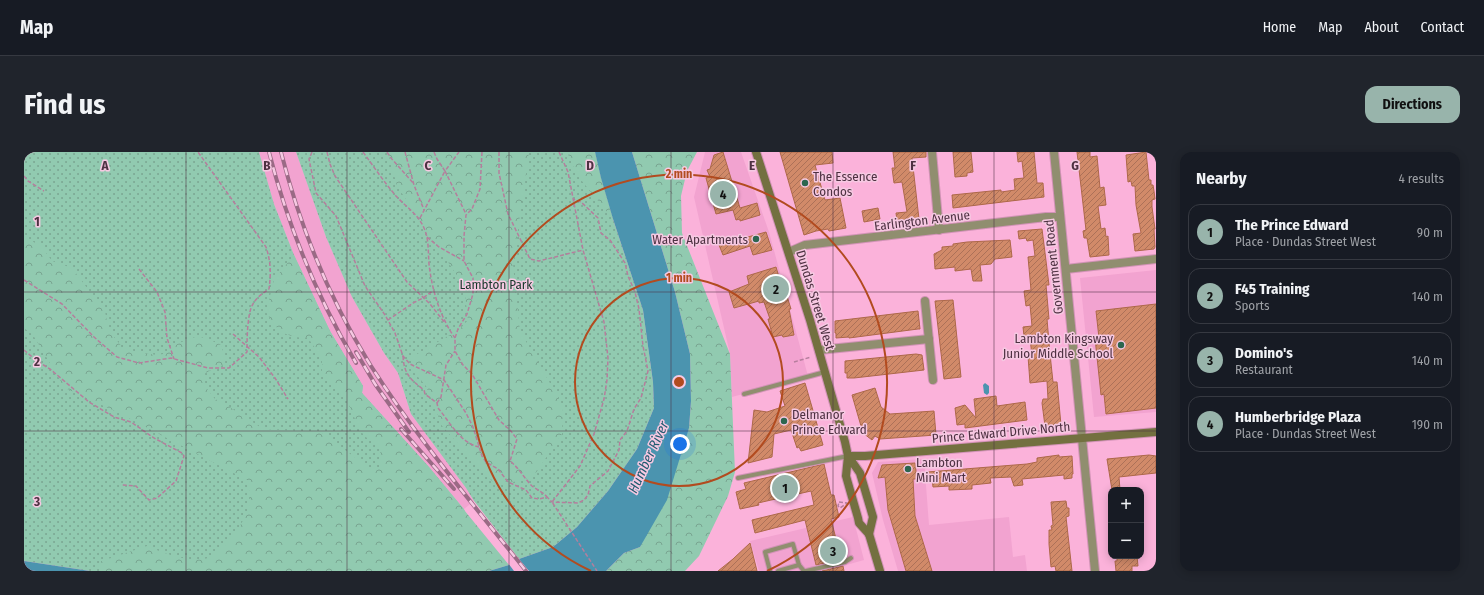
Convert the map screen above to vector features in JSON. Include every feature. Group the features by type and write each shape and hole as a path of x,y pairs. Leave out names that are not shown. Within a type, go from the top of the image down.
{"main road":[{"name":"Dundas Street West","path":"756,152 820,352 848,456 860,473 873,517 869,534"},
{"name":"Prince Edward Drive North","path":"848,456 865,456 1156,432"},
{"name":"Dundas Street West","path":"848,456 846,476 859,523 869,534 880,571"}],"street":[{"path":"932,152 940,230"},
{"name":"Government Road","path":"1054,152 1095,571"},
{"name":"Earlington Avenue","path":"789,252 805,246 1060,217"},
{"path":"1066,269 1156,259"},
{"path":"925,301 933,380"},
{"path":"820,352 928,339"}],"lane":[{"path":"744,394 825,372"},
{"path":"738,478 848,456"},
{"path":"770,571 765,552 793,544 799,565 805,571 845,562 851,558"},
{"path":"778,571 799,565"}],"path":[{"path":"24,280 62,304 94,337 117,357 139,363 174,358 208,368 230,368 248,352 248,329 252,305 269,289 271,273 269,256 266,247 198,152"},
{"path":"312,152 309,159 316,193 336,216 365,286 395,333 403,356 407,374 424,390 424,394 437,403 438,408 459,435 471,445 479,447"},
{"path":"327,152 335,176 407,282 430,304 455,338"},
{"path":"363,152 384,182 398,198 420,218 428,237 429,264 434,290 446,325"},
{"path":"387,152 390,158 414,185"},
{"path":"405,152 414,185 424,210"},
{"path":"434,152 445,171 466,215 464,261 473,278 473,294 468,314 458,329 455,338 455,351 463,365 472,374 499,420 517,439 510,460 521,471 532,486 542,492 552,502 597,571"},
{"path":"420,218 445,171 459,152"},
{"path":"466,215 472,209 480,189 482,152"},
{"path":"499,152 500,173 508,214 530,259 539,261 583,250"},
{"path":"552,502 556,495 573,476 586,455 604,399 608,358 604,322 583,250 568,172 559,152"},
{"path":"24,176 28,181 44,191"},
{"path":"552,502 578,503 584,500 588,495 590,486 608,471 620,450 620,440 626,431 640,398 648,371 643,346 639,309 625,263 613,244 602,233 598,218 581,202 573,199"},
{"path":"428,237 439,247 464,261"},
{"path":"139,269 157,292 160,299 165,312 167,338 174,358"},
{"path":"388,320 434,290"},
{"path":"233,334 259,357 275,378 288,399"},
{"path":"24,350 36,361 50,369 95,406 114,418 131,422 154,438 182,453 184,456 176,481 157,498 149,500 136,486 122,485"},
{"path":"437,403 442,397 446,365 455,351"},
{"path":"794,362 820,352"},
{"path":"403,356 410,364 419,370 444,380 466,413 473,427 482,456 486,462 498,470 508,482 526,490 532,498 539,499 547,497"},
{"path":"838,502 847,503 840,508 837,506 838,502"}],"shaded area":[{"path":"259,152 296,152 326,237 352,297 384,353 398,373 411,414 474,501 464,509 429,467 362,393 363,386 330,331 294,255 274,204"},
{"path":"705,152 741,152 769,232 808,376 732,397 730,354 694,197"},
{"name":"Lambton Kingsway Junior Middle School","path":"1156,270 1156,412 1094,417 1080,278"},
{"path":"924,459 929,525 1009,517 1013,557 1025,555 1027,571 898,571 883,520 872,473 878,462"},
{"path":"853,517 864,560 825,571 759,571 750,541"}],"green space":[{"path":"24,152 259,152 274,204 294,255 330,331 363,386 362,393 429,467 464,509 489,571 90,571 24,561"},
{"name":"Lambton Park","path":"296,152 595,152 613,219 643,310 653,382 654,408 637,449 608,491 577,527 553,547 519,559 474,501 411,414 398,373 384,353 352,297 326,237"},
{"path":"388,152 529,152 513,265 520,331 563,406 562,434 533,477 505,484 493,482 442,426 426,386 411,369 412,357 460,329 468,320 464,286 397,186"},
{"path":"567,152 595,152 613,219 577,175"},
{"path":"632,152 697,152 687,171 681,196 682,233 730,354 735,472 728,496 699,556 685,571 606,571 624,553 640,547 689,428 691,401 690,354 675,292"},
{"path":"24,237 41,246 52,261 72,268 105,312 109,331 123,348 141,353 158,355 163,354 179,343 198,336 220,344 226,358 223,365 203,374 204,385 215,399 263,429 321,432 369,468 379,467 381,456 379,444 372,441 362,433 345,397 336,386 322,374 322,358 308,338 287,335 282,332 274,324 266,312 274,280 294,255 330,331 363,386 362,393 429,467 509,565 489,571 102,571 99,562 147,546 167,554 197,560 204,559 219,551 233,536 245,517 250,499 247,480 119,413 65,388 33,335 24,328"}],"water":[{"name":"Humber River","path":"595,152 632,152 675,292 690,354 691,401 689,428 667,500 640,547 624,553 606,571 489,571 509,565 519,559 553,547 577,527 608,491 637,449 654,408 653,382 643,310 613,219"},
{"path":"985,383 989,386 989,393 987,395 984,393 983,385"},
{"path":"24,561 90,571 24,571"}],"pier":[{"path":"518,557 529,571 514,571 508,563"}],"building":[{"path":"723,152 740,208 757,203 760,215 740,221 740,219 736,220 733,210 716,214 706,178 710,177 707,170 710,169 714,155"},
{"name":"The Essence Condos","path":"780,152 832,152 833,163 815,165 825,200 840,198 846,228 829,231 828,229 816,231 804,235"},
{"path":"893,152 926,152 926,157 912,158 919,219 897,221 896,213 907,212 902,182 894,183 892,168 895,168"},
{"path":"953,152 971,152 973,172 967,173 967,176 955,177"},
{"path":"1017,152 1034,152 1037,183 1043,183 1044,197 953,208 952,195 1015,190 1014,179 1024,178 1022,161 1018,162"},
{"path":"1077,152 1090,152 1090,157 1097,156 1100,188 1104,187 1106,205 1098,206 1101,229 1105,228 1106,237 1108,236 1109,255 1090,257 1087,238 1084,238 1083,231 1086,230"},
{"path":"1146,152 1149,180 1151,180 1151,185 1153,185 1155,199 1152,200 1152,207 1155,229 1155,247 1154,249 1135,251 1133,234 1141,233 1136,205 1135,186 1132,186 1131,181 1128,182 1126,155"},
{"path":"878,208 880,219 864,222 862,211"},
{"path":"1042,229 1049,285 1046,285 1050,354 1053,382 1057,382 1061,425 1045,426 1042,403 1043,399 1048,399 1047,381 1030,383 1028,356 1032,356 1030,336 1024,336 1023,327 1032,326 1030,305 1026,306 1024,291 1031,290 1028,257 1035,256 1033,240 1027,241 1026,238 1019,239 1018,231"},
{"path":"766,232 772,250 753,255 750,246 723,255 719,245"},
{"path":"1010,240 1012,257 995,259 991,264 980,265 982,281 973,281 971,269 955,271 955,267 935,269 934,254 942,250 942,247 967,242"},
{"path":"776,267 779,277 781,277 791,309 789,309 794,335 783,337 782,335 773,337 768,319 770,319 764,302 759,303 759,301 734,308 729,292 749,284 747,276"},
{"path":"953,300 961,377 944,379 935,301"},
{"name":"Lambton Kingsway Junior Middle School","path":"1156,304 1156,408 1106,414 1104,394 1101,395 1095,338 1099,338 1096,311"},
{"path":"918,311 920,329 849,338 836,338 835,321"},
{"path":"916,354 922,355 924,370 854,378 847,378 847,373 845,373 845,361"},
{"name":"Delmanor Prince Edward","path":"805,383 823,445 801,451 799,447 797,448 791,430 774,434 772,457 748,463 754,410 767,412 785,406 780,391"},
{"path":"875,388 881,407 890,414 934,411 936,435 880,439 875,436 872,440 863,433 865,429 861,426 852,395"},
{"path":"996,396 997,406 1025,402 1027,420 965,428 965,424 957,425 955,408 965,405 976,418 974,399"},
{"path":"1059,455 1059,457 1072,456 1072,478 1064,479 1064,475 1022,479 1023,485 1014,486 1011,477 990,478 991,483 972,485 972,489 949,490 949,486 933,487 932,479 928,480 927,472 1027,464 1037,462 1037,458"},
{"path":"1149,455 1156,456 1156,473 1119,477 1120,487 1112,487 1107,459"},
{"path":"915,463 917,479 913,479 915,516 932,571 906,571 888,510 885,477 878,478 882,465"},
{"path":"824,464 831,495 834,495 839,517 831,519 841,559 816,565 805,520 755,533 752,520 814,505 811,491 758,503 759,505 740,509 736,492 746,489 744,483"},
{"path":"1066,501 1067,508 1069,508 1069,516 1066,517 1072,571 1056,571 1055,566 1051,567 1049,544 1049,530 1052,530 1051,526 1053,525 1051,502"},
{"path":"750,543 757,571 718,571 733,559"},
{"path":"1117,559 1137,559 1138,566 1132,566 1132,571 1116,571 1115,561 1117,561"},
{"path":"843,566 844,571 822,571"}],"railway":[{"path":"269,152 285,207 316,287 356,363"},
{"path":"281,152 297,208 307,235 342,315 356,341 407,419 526,571"},
{"path":"356,352 375,384 409,432"},
{"path":"401,429 454,489"}],"place":[{"name":"The Essence Condos","path":"805,183"},
{"name":"Humberbridge Plaza","path":"723,194"},
{"name":"Water Apartments","path":"756,239"},
{"name":"F45 Training","path":"776,289"},
{"name":"Lambton Kingsway Junior Middle School","path":"1121,345"},
{"name":"Delmanor Prince Edward","path":"784,421"},
{"name":"Lambton Mini Mart","path":"908,469"},
{"name":"The Prince Edward","path":"785,488"},
{"name":"Domino's","path":"833,551"}]}
